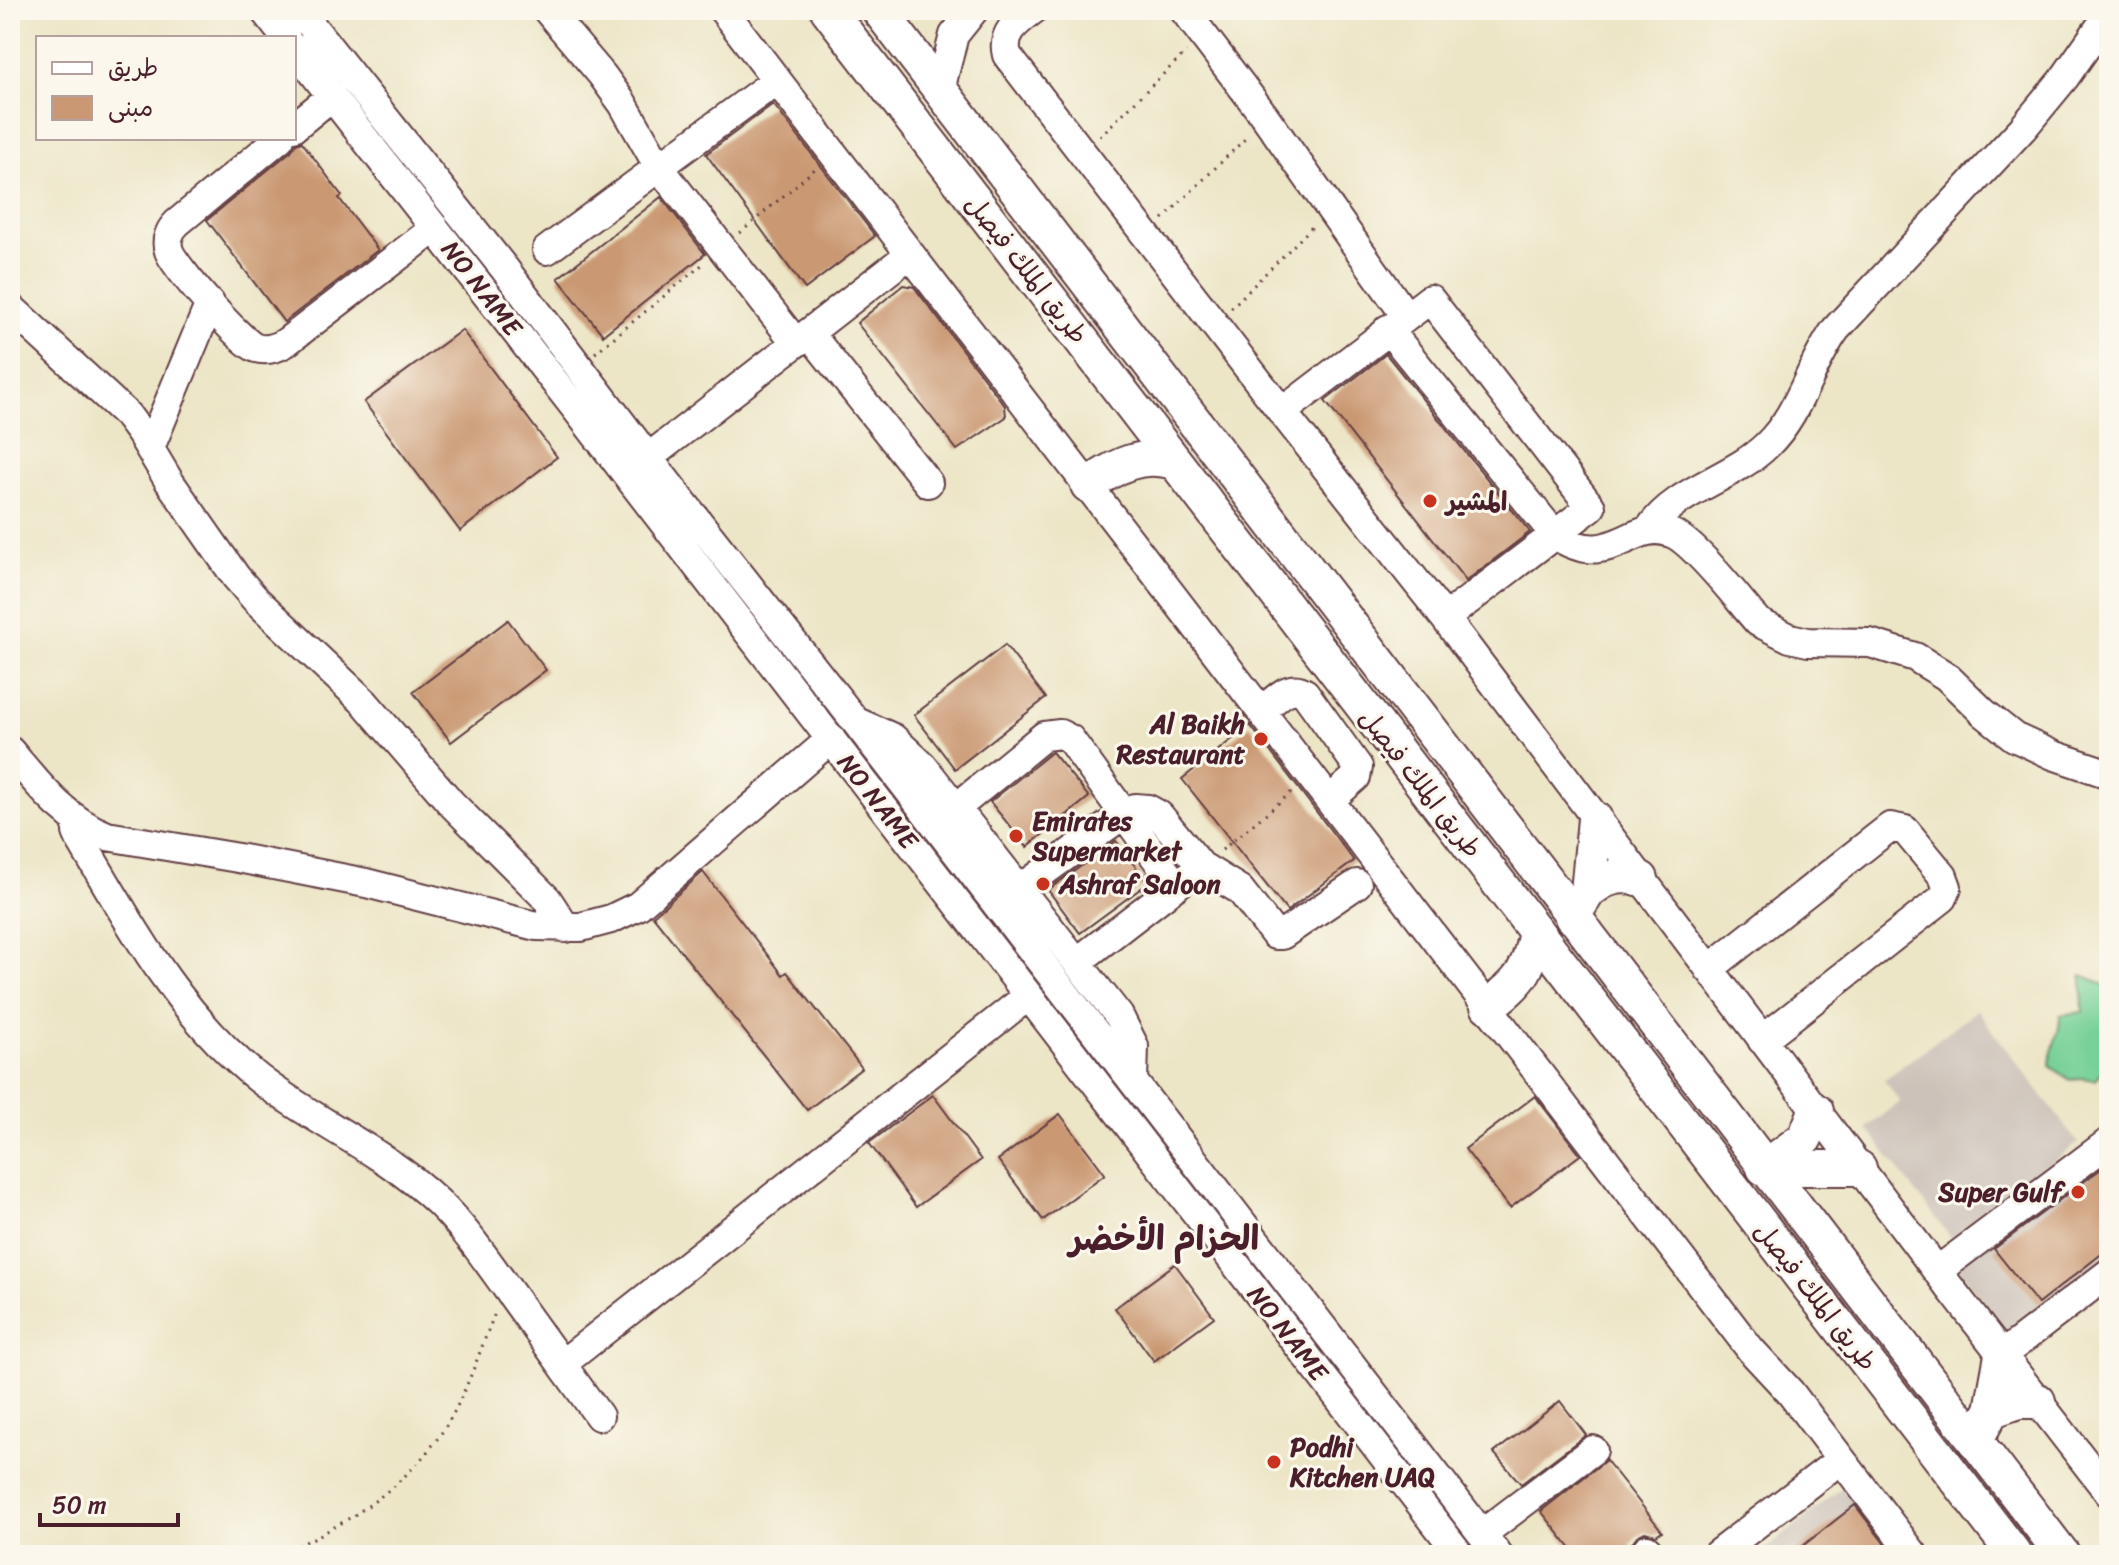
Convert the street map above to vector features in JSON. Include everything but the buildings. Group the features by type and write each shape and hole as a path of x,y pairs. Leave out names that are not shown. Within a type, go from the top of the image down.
{"main road":[{"name":"طريق الملك فيصل","path":"828,10 2015,1555"},
{"name":"طريق الملك فيصل","path":"879,10 1580,904 1764,1168 2063,1555"},
{"path":"1088,485 1116,467 1138,458 1175,462"},
{"path":"1580,904 1595,819"},
{"path":"1580,904 1604,880 1632,876 1641,879"},
{"path":"1488,1006 1522,977 1531,956 1536,931"},
{"path":"1764,1168 1805,1138 1816,1111"},
{"path":"1764,1168 1859,1168"},
{"path":"1975,1441 1992,1410 2002,1355"},
{"path":"1992,1410 2019,1401 2038,1401"}],"street":[{"path":"264,10 284,36"},
{"name":"NO NAME","path":"299,10 523,293 1490,1544"},
{"path":"547,10 623,104 659,167 928,483"},
{"path":"723,10 1751,1350 1797,1402 1914,1555"},
{"path":"940,90 954,35 974,10"},
{"path":"1033,10 1008,32 1007,55 1445,618 1937,1271 2109,1493"},
{"path":"1184,10 1330,209 1397,322 1554,534 1571,544 1604,548 1649,530 1669,531 1686,542 1758,622 1773,631 1808,642 1870,643 1915,657 1946,676 2014,737 2043,751 2109,774"},
{"path":"1649,530 1663,512 1742,465 1782,429 1803,395 1814,364 1836,329 2023,128 2065,77 2109,14"},
{"name":"NO NAME","path":"296,51 1460,1555"},
{"path":"547,250 777,80"},
{"path":"296,125 332,96"},
{"path":"278,140 177,223 168,235 167,243 172,257 247,343 259,349 273,349 285,343 435,228"},
{"path":"648,458 910,254"},
{"path":"1282,412 1430,299 1591,507 1445,618"},
{"path":"150,448 210,303"},
{"path":"10,307 119,407 236,577 256,600 365,703 451,803 547,899 566,928"},
{"path":"1262,711 1290,689 1301,689 1305,693 1358,767 1356,777 1330,800"},
{"path":"856,722 893,738 909,751 1119,1016 1131,1035 1135,1057 1133,1080"},
{"path":"956,808 1044,736 1060,734 1070,739 1176,886"},
{"path":"10,751 54,802 78,822 123,841 302,870 536,926 566,928 596,924 638,906 831,739"},
{"path":"1020,889 1135,808 1148,809 1159,815 1201,866 1240,890 1278,936 1357,884"},
{"path":"78,822 78,836 153,962 206,1030 288,1100 423,1188 459,1224 599,1416"},
{"path":"1709,969 1890,827 1905,830 1943,876 1946,892 1939,901 1762,1040"},
{"path":"1077,962 1201,866"},
{"path":"562,1364 1028,996"},
{"path":"1937,1271 2109,1142"},
{"path":"2002,1355 2109,1273"},
{"path":"1490,1544 1593,1450"},
{"path":"1716,1555 1840,1460"}],"path":[{"path":"1083,153 1203,35"},
{"path":"1146,235 1266,118"},
{"path":"1215,325 1330,209"},
{"path":"1201,866 1312,776"},
{"path":"276,1555 311,1541 354,1516 394,1485 430,1447 446,1426 459,1400 506,1287"}],"shaded area":[{"path":"1977,1010 2078,1143 1952,1239 1867,1128 1900,1102 1884,1080"},
{"path":"2109,1126 2109,1287 2023,1354 1945,1252"},
{"path":"1845,1485 1898,1555 1857,1504 1791,1555 1759,1555"}],"green space":[{"path":"2082,975 2109,986 2109,1072 2105,1068 2096,1080 2070,1080 2050,1066 2060,1015 2083,1012"}],"place":[{"name":"المشير","path":"1430,501"},
{"name":"Al Baikh Restaurant","path":"1261,739"},
{"name":"Emirates Supermarket","path":"1016,836"},
{"name":"Ashraf Saloon","path":"1043,884"},
{"name":"Super Gulf","path":"2078,1192"},
{"name":"Podhi Kitchen UAQ","path":"1274,1462"}],"district":[{"name":"الحزام الأخضر","path":"1164,1238"}]}
